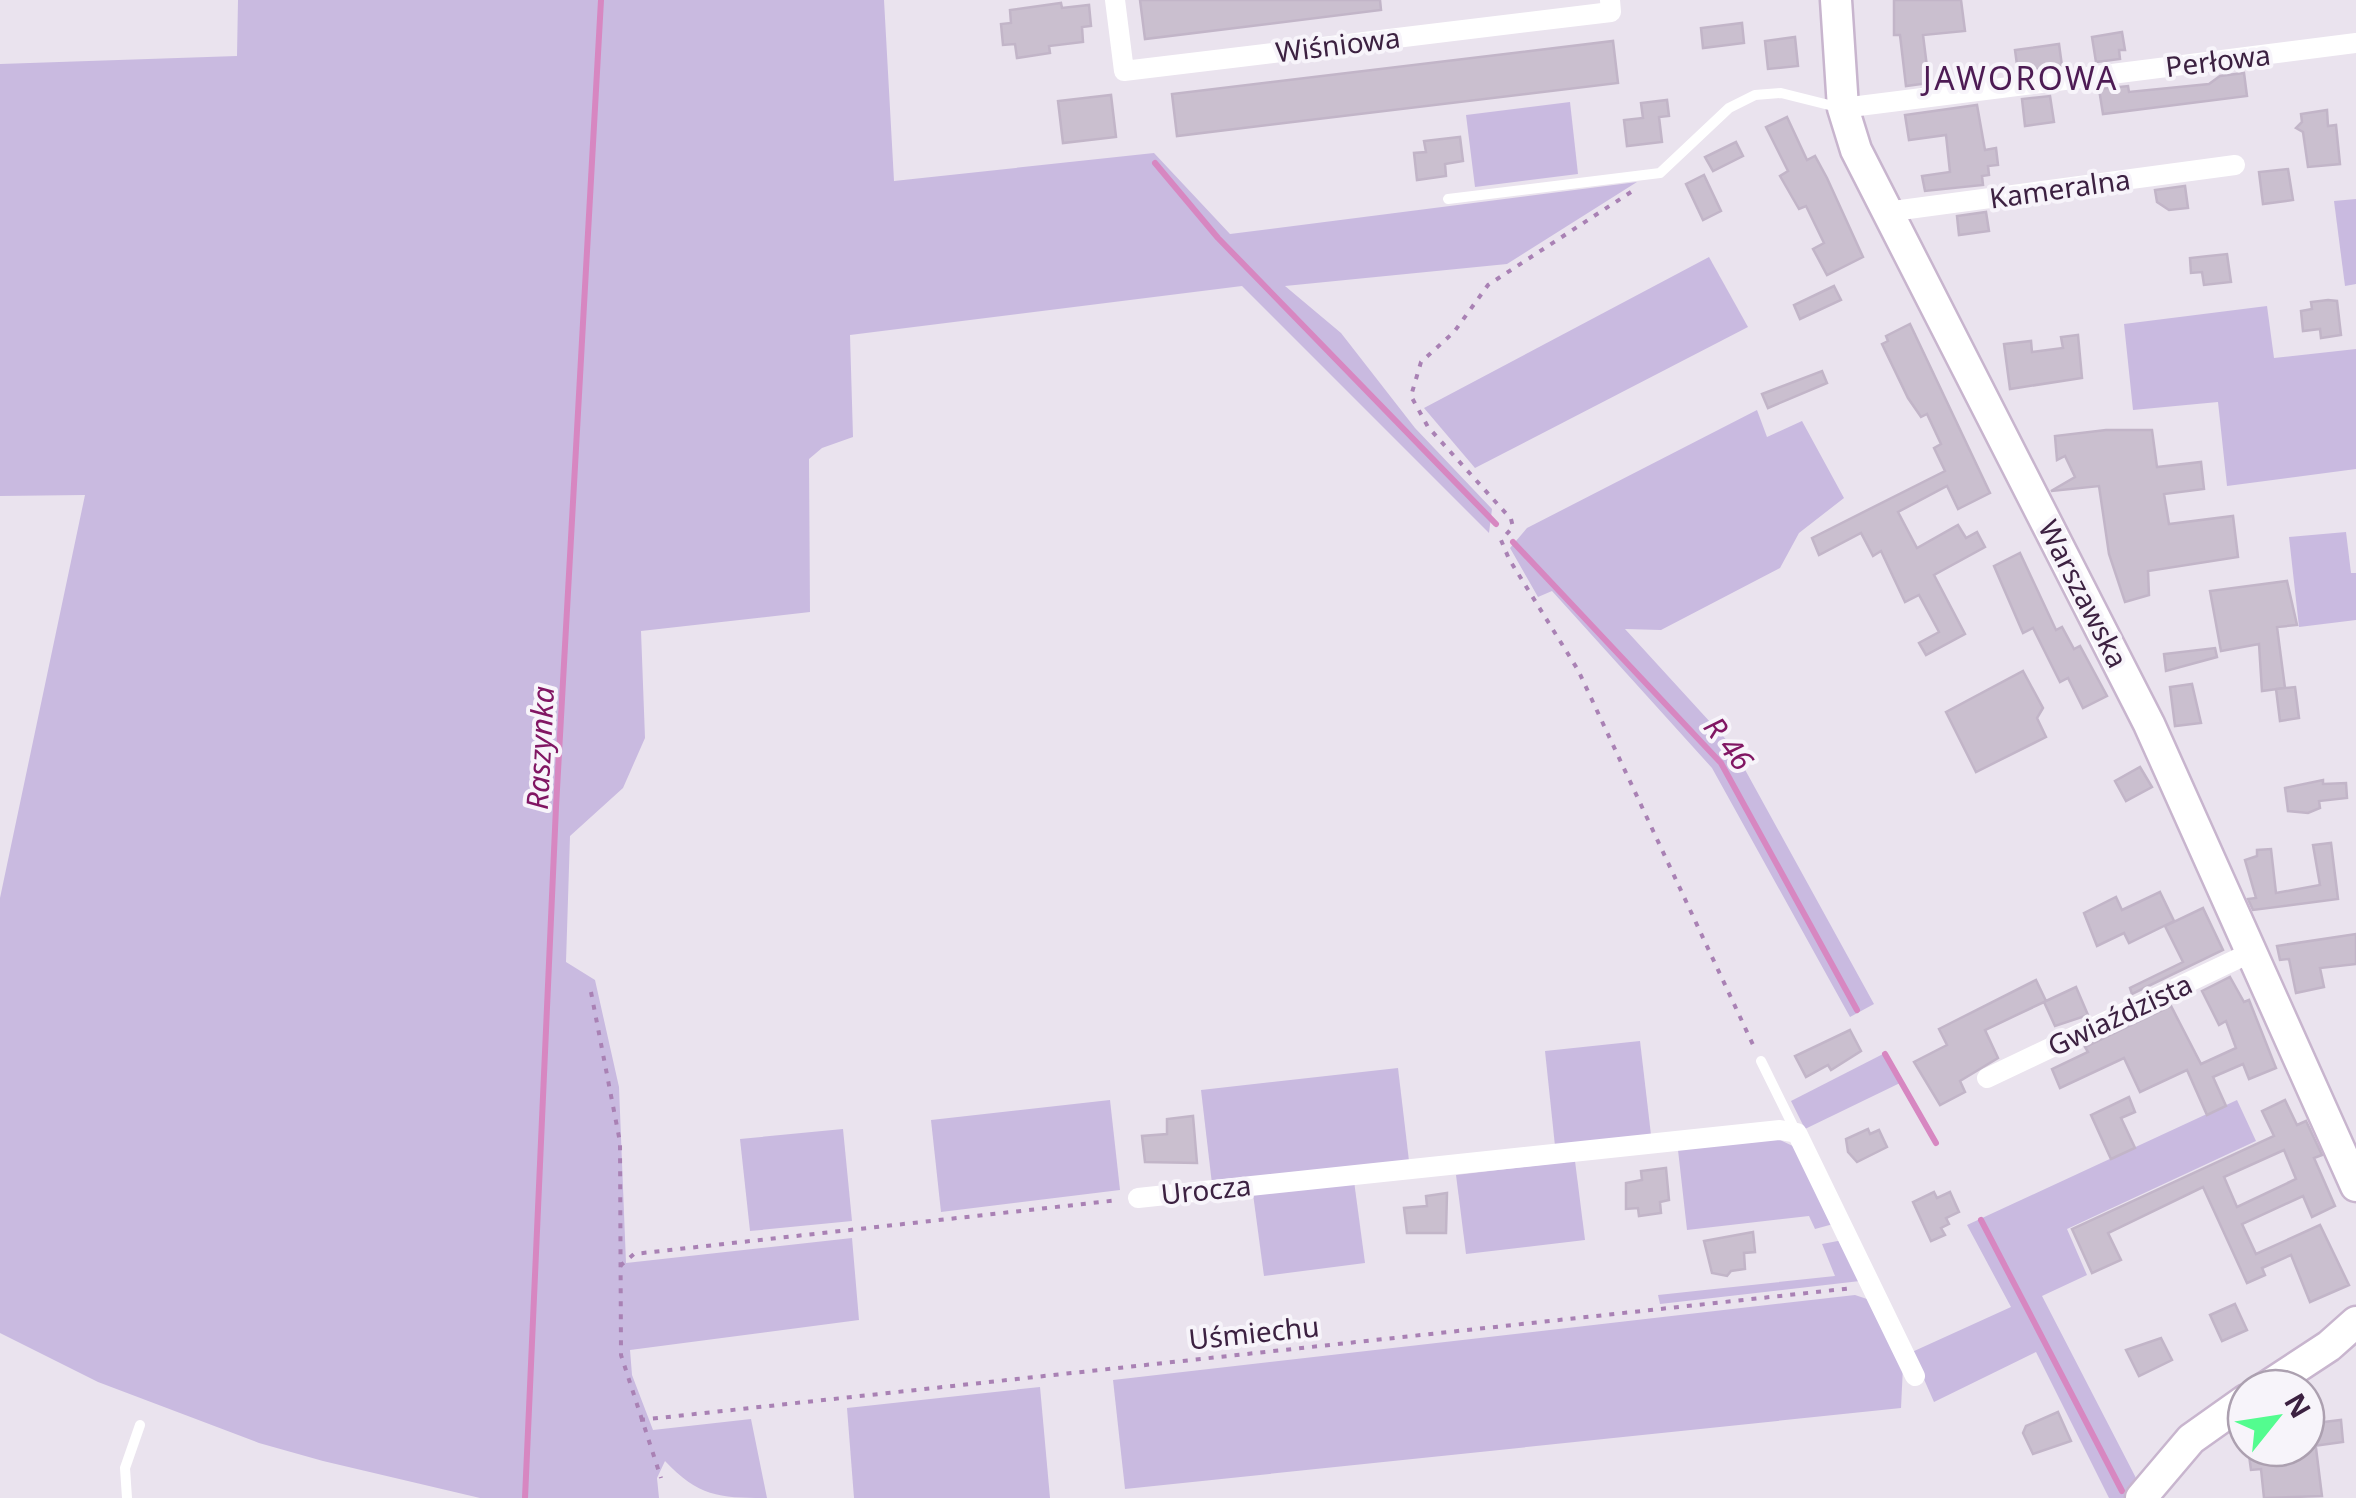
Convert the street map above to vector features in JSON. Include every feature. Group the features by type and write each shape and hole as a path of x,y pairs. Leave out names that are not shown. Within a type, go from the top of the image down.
{"street":[{"name":"Wiśniowa","path":"1115,0 1124,71 1611,12 1610,0"},
{"name":"Warszawska","path":"1836,0 1843,108 1856,150 2150,724 2356,1186"},
{"name":"Perłowa","path":"1843,108 2356,43"},
{"name":"Kameralna","path":"1886,212 2235,165"},
{"name":"Gwiaździsta","path":"1987,1078 2254,951"},
{"name":"Urocza","path":"1138,1198 1705,1134 1761,1129 1797,1134"},
{"path":"1797,1134 1915,1376"},
{"path":"2295,1368 2356,1322"},
{"path":"2141,1498 2192,1439 2226,1414"}],"lane":[{"path":"1448,198 1660,172 1728,108 1755,95 1781,94 1843,108"},
{"path":"1760,1061 1797,1134"},
{"path":"127,1498 125,1468 140,1425"}],"path":[{"path":"1660,172 1488,286 1454,332 1421,362 1410,396 1428,427 1511,519 1513,528 1501,540 1509,559 1578,670 1760,1061"},
{"path":"591,992 620,1142 620,1355 661,1478"},
{"name":"Urocza","path":"620,1266 634,1254 1138,1198"},
{"name":"Uśmiechu","path":"640,1420 1873,1286"}],"shaded area":[{"path":"238,0 884,0 894,181 1154,153 1230,234 1637,182 1507,264 1285,286 1341,333 1415,428 1492,509 1489,533 1242,286 850,335 853,437 822,448 809,459 810,612 641,631 645,738 623,788 570,836 566,962 595,980 619,1087 626,1263 852,1238 859,1320 630,1350 632,1375 653,1430 751,1419 767,1498 711,1493 689,1482 665,1461 657,1478 659,1498 480,1498 259,1443 98,1382 0,1333 0,898 85,495 0,496 0,64 237,56"},
{"path":"1570,102 1578,174 1475,187 1466,115"},
{"path":"2356,199 2356,284 2345,286 2334,201"},
{"path":"1709,257 1748,327 1475,468 1424,408"},
{"path":"2267,306 2274,358 2356,349 2356,469 2227,486 2218,402 2133,410 2124,324"},
{"path":"1757,410 1767,437 1802,421 1844,498 1799,533 1780,568 1661,630 1625,629 1732,746 1874,1004 1850,1017 1712,768 1552,591 1538,597 1510,548 1527,528"},
{"path":"2346,532 2351,573 2356,573 2356,620 2299,627 2289,537"},
{"path":"1640,1041 1651,1135 1555,1146 1545,1051"},
{"path":"1883,1054 1900,1083 1805,1129 1791,1101"},
{"path":"1398,1068 1409,1161 1212,1184 1201,1090"},
{"path":"1110,1100 1120,1190 941,1212 931,1120"},
{"path":"2237,1100 2256,1141 2067,1229 2087,1275 2042,1296 2136,1478 2124,1498 2109,1498 2036,1352 1934,1402 1912,1352 2011,1307 1967,1225"},
{"path":"843,1129 852,1221 750,1231 740,1139"},
{"path":"1778,1139 1797,1148 1837,1223 1815,1229 1809,1216 1687,1230 1678,1150"},
{"path":"1575,1161 1585,1240 1466,1254 1456,1175"},
{"path":"1354,1181 1365,1263 1264,1276 1253,1194"},
{"path":"1843,1240 1860,1281 1660,1304 1658,1295 1835,1276 1822,1244"},
{"path":"1855,1295 1873,1301 1903,1366 1901,1408 1125,1489 1113,1380"},
{"path":"1040,1387 1050,1498 854,1498 847,1408"}],"building":[{"path":"1140,0 1380,0 1381,10 1145,39"},
{"path":"1894,0 1961,0 1965,31 1923,35 1929,83 1906,86 1900,35 1894,35"},
{"path":"1061,3 1062,8 1089,5 1091,26 1082,27 1083,42 1049,46 1050,53 1017,58 1015,44 1003,45 1001,24 1011,23 1010,10"},
{"path":"1742,23 1744,43 1703,48 1701,28"},
{"path":"2122,32 2125,50 2119,50 2120,59 2096,62 2092,37"},
{"path":"1795,37 1798,66 1768,69 1765,41"},
{"path":"1613,41 1618,83 1177,136 1172,94"},
{"path":"2059,44 2062,66 2018,72 2015,50"},
{"path":"2244,73 2247,96 2103,114 2099,89 2128,86 2129,92 2209,84 2220,76"},
{"path":"1111,95 1116,137 1063,143 1058,101"},
{"path":"2050,96 2054,122 2025,126 2022,99"},
{"path":"1667,100 1669,116 1659,117 1662,142 1627,146 1624,120 1643,118 1641,103"},
{"path":"1977,105 1985,150 1996,148 1998,165 1988,166 1989,175 1982,176 1983,185 1925,191 1922,176 1950,172 1946,135 1909,140 1905,115"},
{"path":"2327,110 2328,126 2336,125 2340,164 2308,167 2303,132 2296,128 2302,122 2301,114"},
{"path":"1787,117 1807,160 1815,156 1827,178 1863,257 1827,275 1813,249 1824,243 1806,206 1799,209 1780,176 1788,171 1766,127"},
{"path":"1460,137 1463,161 1445,164 1446,176 1417,180 1414,153 1426,152 1424,141"},
{"path":"1736,142 1743,156 1713,171 1705,157"},
{"path":"2288,169 2293,200 2263,204 2259,172"},
{"path":"1704,175 1721,211 1703,220 1686,184"},
{"path":"2185,186 2188,208 2169,210 2157,202 2155,190"},
{"path":"1986,212 1989,231 1959,235 1957,216"},
{"path":"2227,254 2231,282 2204,285 2202,272 2191,273 2190,258"},
{"path":"1834,286 1841,300 1800,319 1794,305"},
{"path":"2337,301 2341,335 2321,338 2320,329 2303,331 2301,311 2312,309 2311,302"},
{"path":"1910,324 1990,493 1958,509 1947,486 1898,512 1917,548 1958,525 1966,538 1977,532 1985,547 1934,575 1965,634 1926,655 1919,643 1939,632 1919,595 1905,602 1881,551 1873,556 1861,533 1819,555 1812,538 1945,471 1934,448 1941,444 1927,414 1921,417 1908,398 1882,344 1888,341 1886,336"},
{"path":"2078,335 2082,378 2010,389 2004,344 2031,341 2032,352 2063,348 2061,337"},
{"path":"1822,371 1827,383 1768,408 1762,394"},
{"path":"2152,430 2157,467 2201,462 2204,489 2164,494 2169,524 2233,516 2238,557 2148,571 2149,595 2125,602 2109,554 2099,486 2051,491 2075,477 2065,456 2057,460 2055,436"},
{"path":"2020,553 2056,630 2062,627 2074,649 2080,646 2107,696 2083,708 2068,678 2060,682 2033,628 2023,633 1994,566"},
{"path":"2287,581 2297,625 2277,627 2285,688 2262,691 2259,644 2221,651 2210,591"},
{"path":"2215,648 2217,657 2166,671 2164,654"},
{"path":"2023,671 2043,708 2037,718 2046,737 1976,772 1946,712"},
{"path":"2192,684 2201,723 2175,726 2170,687"},
{"path":"2295,687 2299,718 2280,721 2276,689"},
{"path":"2140,767 2152,787 2126,801 2115,781"},
{"path":"2323,780 2323,784 2346,783 2347,798 2319,801 2320,808 2308,813 2288,811 2285,788"},
{"path":"2331,843 2338,899 2253,910 2248,899 2256,898 2245,860 2257,856 2257,850 2271,849 2276,893 2320,885 2313,845"},
{"path":"2160,892 2174,921 2129,943 2124,933 2097,946 2084,913 2116,897 2122,910"},
{"path":"2203,908 2223,950 2132,994 2130,988 2183,962 2165,926"},
{"path":"2356,934 2356,964 2320,968 2324,987 2296,993 2289,959 2280,960 2277,946"},
{"path":"2230,977 2244,1002 2249,1000 2276,1068 2249,1079 2243,1064 2213,1077 2226,1106 2207,1115 2187,1070 2140,1092 2124,1058 2060,1088 2052,1069 2088,1052 2085,1047 2171,1006 2201,1064 2236,1048 2226,1021 2219,1025 2202,991"},
{"path":"2036,980 2046,1001 2076,987 2088,1015 2055,1026 2044,1002 1985,1030 1998,1058 1960,1081 1965,1092 1940,1105 1914,1062 1947,1045 1939,1029"},
{"path":"1850,1030 1861,1051 1831,1070 1828,1065 1806,1077 1795,1056"},
{"path":"2129,1097 2135,1112 2121,1118 2135,1148 2111,1159 2091,1115"},
{"path":"2285,1100 2297,1125 2306,1121 2322,1155 2314,1158 2335,1206 2312,1217 2303,1196 2242,1224 2256,1254 2320,1225 2349,1285 2310,1302 2291,1255 2262,1268 2265,1275 2247,1283 2203,1187 2108,1233 2121,1260 2092,1273 2072,1229 2274,1136 2262,1111","holes":["2284,1150 2296,1179 2237,1207 2224,1177"]},
{"path":"1193,1116 1197,1163 1145,1162 1142,1136 1167,1134 1167,1119"},
{"path":"1868,1129 1870,1134 1879,1130 1887,1147 1857,1162 1848,1152 1846,1139"},
{"path":"1666,1168 1669,1200 1660,1202 1661,1213 1639,1216 1638,1208 1626,1209 1626,1183 1642,1180 1641,1171"},
{"path":"1934,1192 1937,1198 1950,1192 1959,1212 1946,1218 1949,1224 1941,1228 1945,1235 1931,1241 1913,1202"},
{"path":"1447,1193 1446,1233 1407,1233 1404,1208 1427,1206 1426,1196"},
{"path":"1753,1232 1755,1252 1744,1253 1745,1269 1731,1271 1727,1276 1712,1273 1704,1241"},
{"path":"2235,1304 2247,1330 2222,1341 2210,1315"},
{"path":"2161,1338 2172,1360 2139,1376 2126,1350"},
{"path":"2058,1412 2071,1441 2033,1454 2023,1433 2026,1426"},
{"path":"2341,1420 2343,1442 2326,1444 2326,1422"},
{"path":"2251,1468 2318,1468 2322,1496 2264,1498 2261,1469"}],"waterway":[{"name":"Raszynka","path":"525,1498 556,807 601,0"},
{"name":"R 46","path":"1155,163 1218,238 1496,524"},
{"name":"R 46","path":"1513,542 1721,763 1857,1010"},
{"name":"R 46","path":"1885,1054 1936,1143"},
{"name":"R 46","path":"1981,1220 2122,1491"}],"district":[{"name":"JAWOROWA","path":"2021,79"}]}
